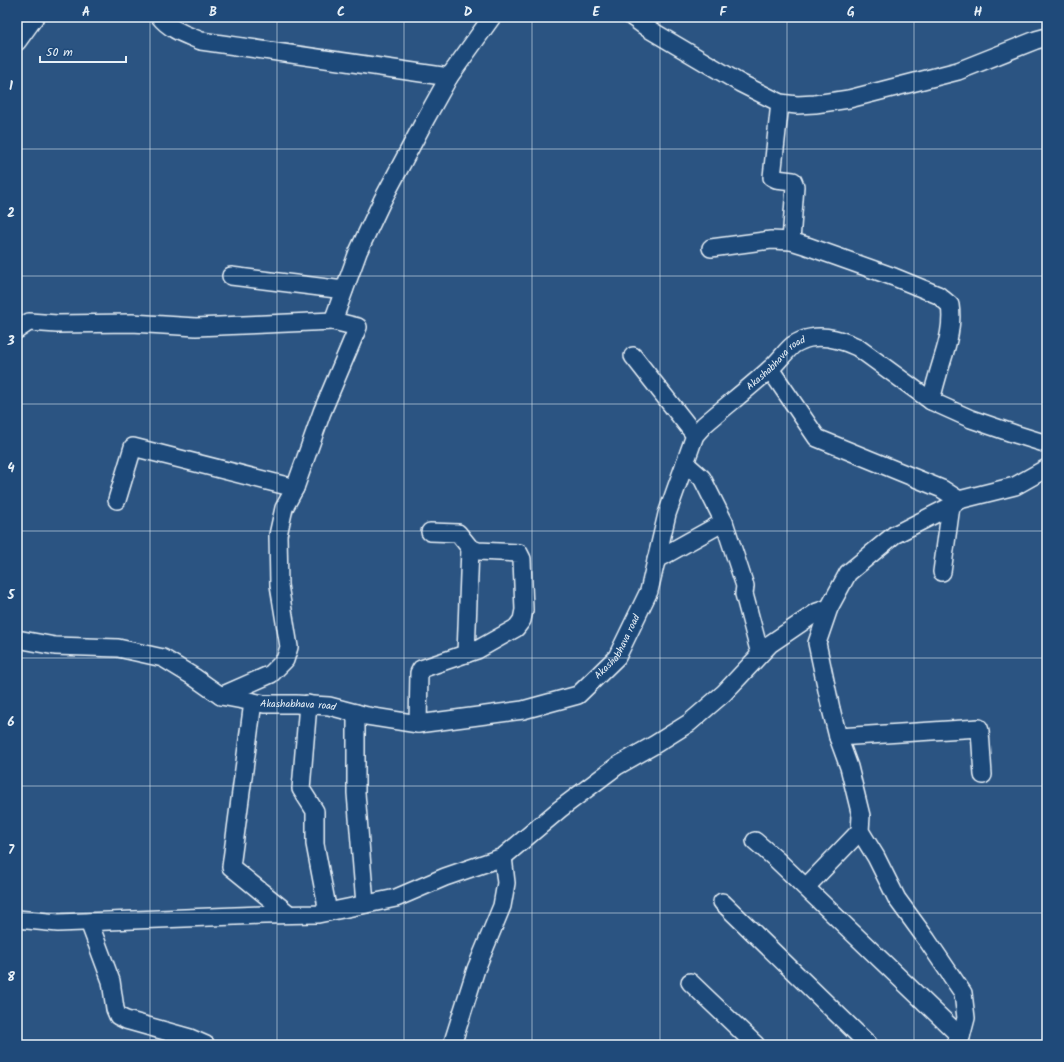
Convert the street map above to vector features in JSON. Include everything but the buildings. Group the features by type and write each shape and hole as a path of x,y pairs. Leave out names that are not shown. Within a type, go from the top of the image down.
{"street":[{"path":"17,42 35,17"},
{"path":"160,17 172,28 201,41 449,77"},
{"path":"333,321 358,252 382,201 449,77 492,17"},
{"path":"632,17 647,28 740,84 780,103 797,105 849,99 958,71 1047,37"},
{"path":"780,103 772,177 776,179 793,181 795,186 791,242"},
{"path":"711,248 771,240 791,242 894,277 938,295 950,305 951,328 931,401"},
{"path":"231,276 344,290"},
{"path":"17,330 28,322 57,324 132,323 196,327 333,321 358,327 322,412 295,488 284,508 278,535 279,585 289,647 285,660 271,674 221,696"},
{"name":"Akashabhava road","path":"17,639 55,646 118,648 163,658 221,696 264,704 308,704 329,706 367,716 418,724 524,710 578,695 617,657 649,591 667,514 695,435 704,425 770,369 800,341 809,338 835,338 858,347 931,401 971,419 1047,444"},
{"path":"633,356 695,435"},
{"path":"770,369 817,438 942,489 955,503"},
{"path":"117,500 133,447 295,488"},
{"path":"685,463 702,478 724,522 745,586 744,594 760,654"},
{"path":"755,840 806,887 957,1041 966,1018 963,993 897,899 876,857 860,831 861,816 849,767 838,737 817,643 829,608 848,573 894,535 955,503 1015,486 1047,468"},
{"path":"942,572 955,503"},
{"path":"656,560 724,522"},
{"path":"418,724 419,673 421,669 477,650 516,628 522,620 524,610 522,559 519,553 478,551 470,548 458,533 430,532"},
{"path":"466,654 470,548"},
{"path":"17,919 58,923 318,914 396,898 445,877 503,857 560,809 617,766 689,723 724,693 770,644 817,612 829,608"},
{"path":"253,702 231,867 289,914"},
{"path":"308,704 301,788 315,811 315,844 328,912"},
{"path":"356,713 356,793 365,904"},
{"path":"838,737 979,728 983,775"},
{"path":"806,887 860,831"},
{"path":"452,1045 476,969 502,906 506,883 503,857"},
{"path":"722,902 869,1045"},
{"path":"89,922 111,981 115,1009 118,1016 126,1020 190,1038 206,1045"},
{"path":"690,982 756,1045"}]}
